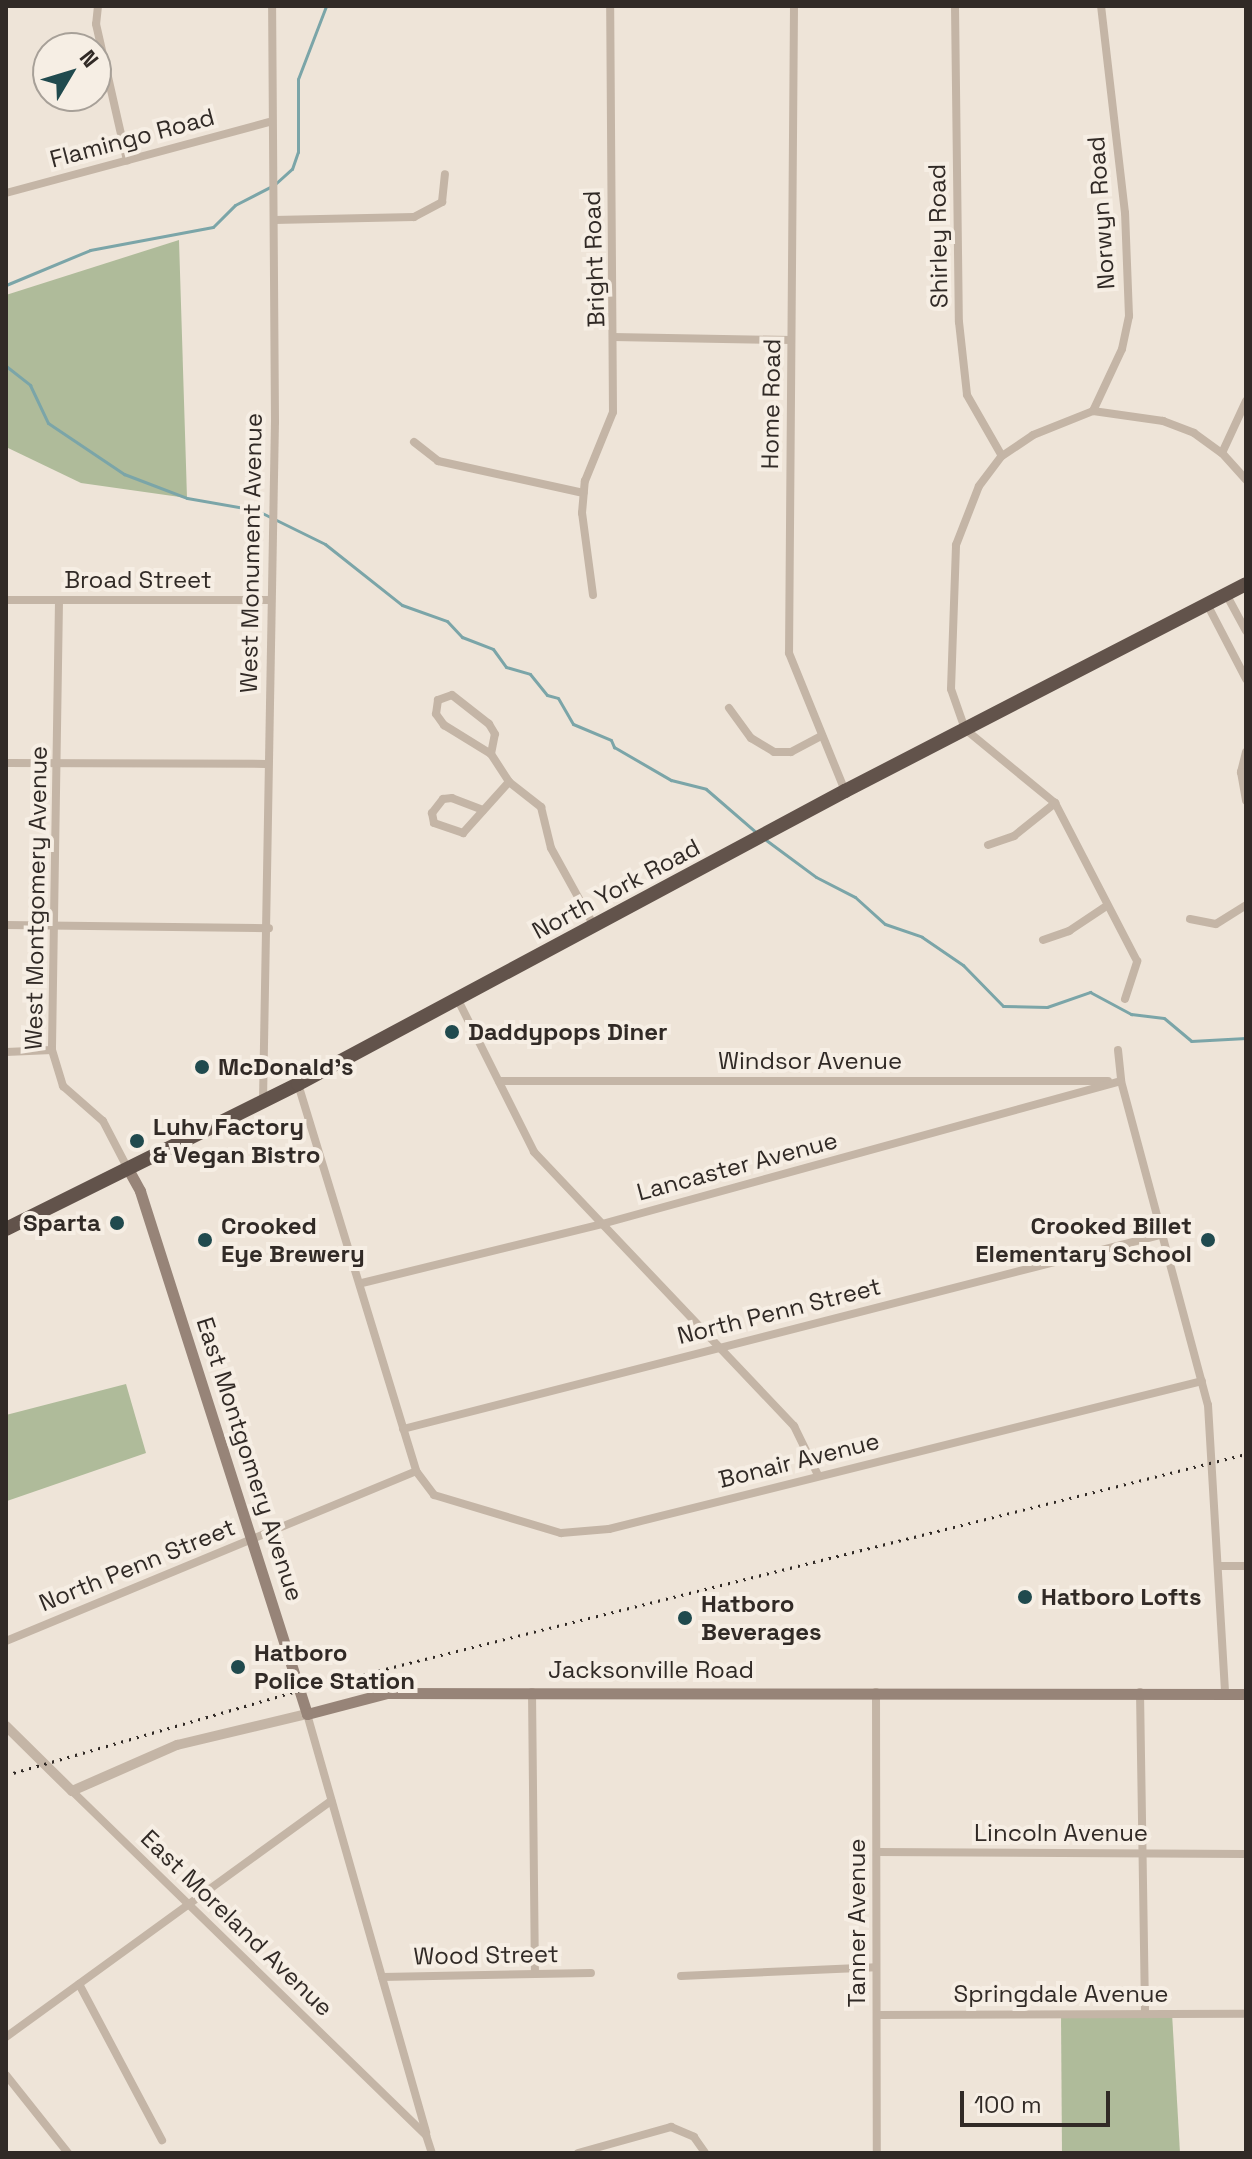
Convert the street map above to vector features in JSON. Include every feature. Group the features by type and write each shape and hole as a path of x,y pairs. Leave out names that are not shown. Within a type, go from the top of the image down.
{"highway":[{"name":"North York Road","path":"6,1229 298,1084 845,791 1246,584"}],"main road":[{"name":"East Montgomery Avenue","path":"128,1169 253,1539 307,1714"},
{"name":"Jacksonville Road","path":"307,1714 387,1693 1246,1694"}],"street":[{"path":"98,6 96,24 127,161"},
{"name":"West Monument Avenue","path":"263,1101 269,928 266,764 274,220 269,122 272,6"},
{"name":"Bright Road","path":"610,6 613,337 791,340"},
{"name":"Home Road","path":"794,6 789,653 819,737 845,791"},
{"name":"Shirley Road","path":"955,6 959,322 967,395 1002,456"},
{"name":"Norwyn Road","path":"1093,411 1122,349 1129,316 1125,213 1101,6"},
{"name":"Flamingo Road","path":"6,193 269,122"},
{"path":"274,220 414,217 442,202 445,174"},
{"path":"593,595 584,493 613,412 613,337"},
{"path":"1222,453 1246,401"},
{"path":"1125,999 1137,961 1105,907 1055,803 965,729 951,689 956,545 979,486 1002,456 1033,435 1093,411 1163,421 1194,433 1222,453 1246,480"},
{"path":"414,442 438,461 584,493"},
{"path":"1226,594 1246,631"},
{"name":"Broad Street","path":"6,600 269,600"},
{"name":"West Montgomery Avenue","path":"59,601 59,764 52,1050 63,1086 103,1121 128,1169"},
{"path":"1207,604 1246,679"},
{"path":"491,754 495,734 489,724 452,695 438,700 436,714 444,725 491,754 509,782 541,807 551,848 594,926"},
{"path":"729,708 751,738 774,752 791,752 819,737"},
{"path":"1246,752 1241,772 1246,801"},
{"path":"6,763 266,764"},
{"path":"483,810 452,798 443,799 432,813 434,823 447,831 463,833 509,782"},
{"path":"988,845 1014,836 1055,803"},
{"path":"1190,919 1216,924 1246,905"},
{"path":"1043,940 1069,931 1105,907"},
{"path":"6,925 269,928"},
{"path":"457,998 534,1152 794,1426 818,1475"},
{"path":"6,1052 52,1050"},
{"path":"1118,1050 1121,1081 1202,1381 1213,1438 1225,1694"},
{"name":"Windsor Avenue","path":"499,1081 1121,1081"},
{"name":"Lancaster Avenue","path":"362,1283 602,1224 1121,1081"},
{"path":"298,1084 362,1283 416,1471"},
{"name":"North Penn Street","path":"403,1429 1164,1234"},
{"name":"Bonair Avenue","path":"416,1471 434,1495 561,1533 609,1529 1202,1381"},
{"name":"North Penn Street","path":"6,1641 416,1471"},
{"path":"1221,1566 1246,1566"},
{"path":"532,1692 535,1972"},
{"name":"Tanner Avenue","path":"876,1692 877,2153"},
{"path":"1140,1692 1139,1854 1145,2013"},
{"name":"Jacksonville Road","path":"72,1791 177,1745 307,1714"},
{"name":"East Montgomery Avenue","path":"307,1714 426,2135"},
{"name":"East Moreland Avenue","path":"6,1726 426,2135 432,2153"},
{"path":"6,2037 331,1801"},
{"name":"Lincoln Avenue","path":"877,1852 1246,1854"},
{"path":"681,1976 876,1967"},
{"name":"Wood Street","path":"382,1977 591,1973"},
{"path":"79,1984 162,2140"},
{"name":"Springdale Avenue","path":"877,2015 1246,2014"},
{"path":"6,2075 68,2153"},
{"path":"578,2153 671,2127 694,2137 705,2153"}],"green space":[{"path":"179,240 187,498 81,483 6,447 6,295"},
{"path":"126,1384 146,1453 7,1501 6,1415"},
{"path":"1172,2013 1180,2153 1062,2153 1061,2014"}],"waterway":[{"path":"6,285 90,250 213,227 235,205 274,185 292,169 298,152 298,79 326,6"},
{"path":"6,366 30,385 48,423 124,474 187,498 256,510 325,544 402,605 447,621 462,637 493,649 506,667 530,674 547,695 558,698 573,724 611,740 614,747 671,780 706,789 757,833"},
{"path":"766,840 816,877 855,897 885,924 922,937 963,965 1003,1006 1047,1007 1090,992 1131,1014 1164,1018 1191,1041 1246,1038"}],"railway":[{"path":"6,1775 301,1690 1246,1454"}],"place":[{"name":"Daddypops Diner","path":"452,1032"},
{"name":"McDonald's","path":"202,1067"},
{"name":"Luhv Factory & Vegan Bistro","path":"137,1141"},
{"name":"Sparta","path":"117,1223"},
{"name":"Crooked Eye Brewery","path":"205,1240"},
{"name":"Crooked Billet Elementary School","path":"1208,1240"},
{"name":"Hatboro Lofts","path":"1025,1597"},
{"name":"Hatboro Beverages","path":"685,1618"},
{"name":"Hatboro Police Station","path":"238,1667"}]}
